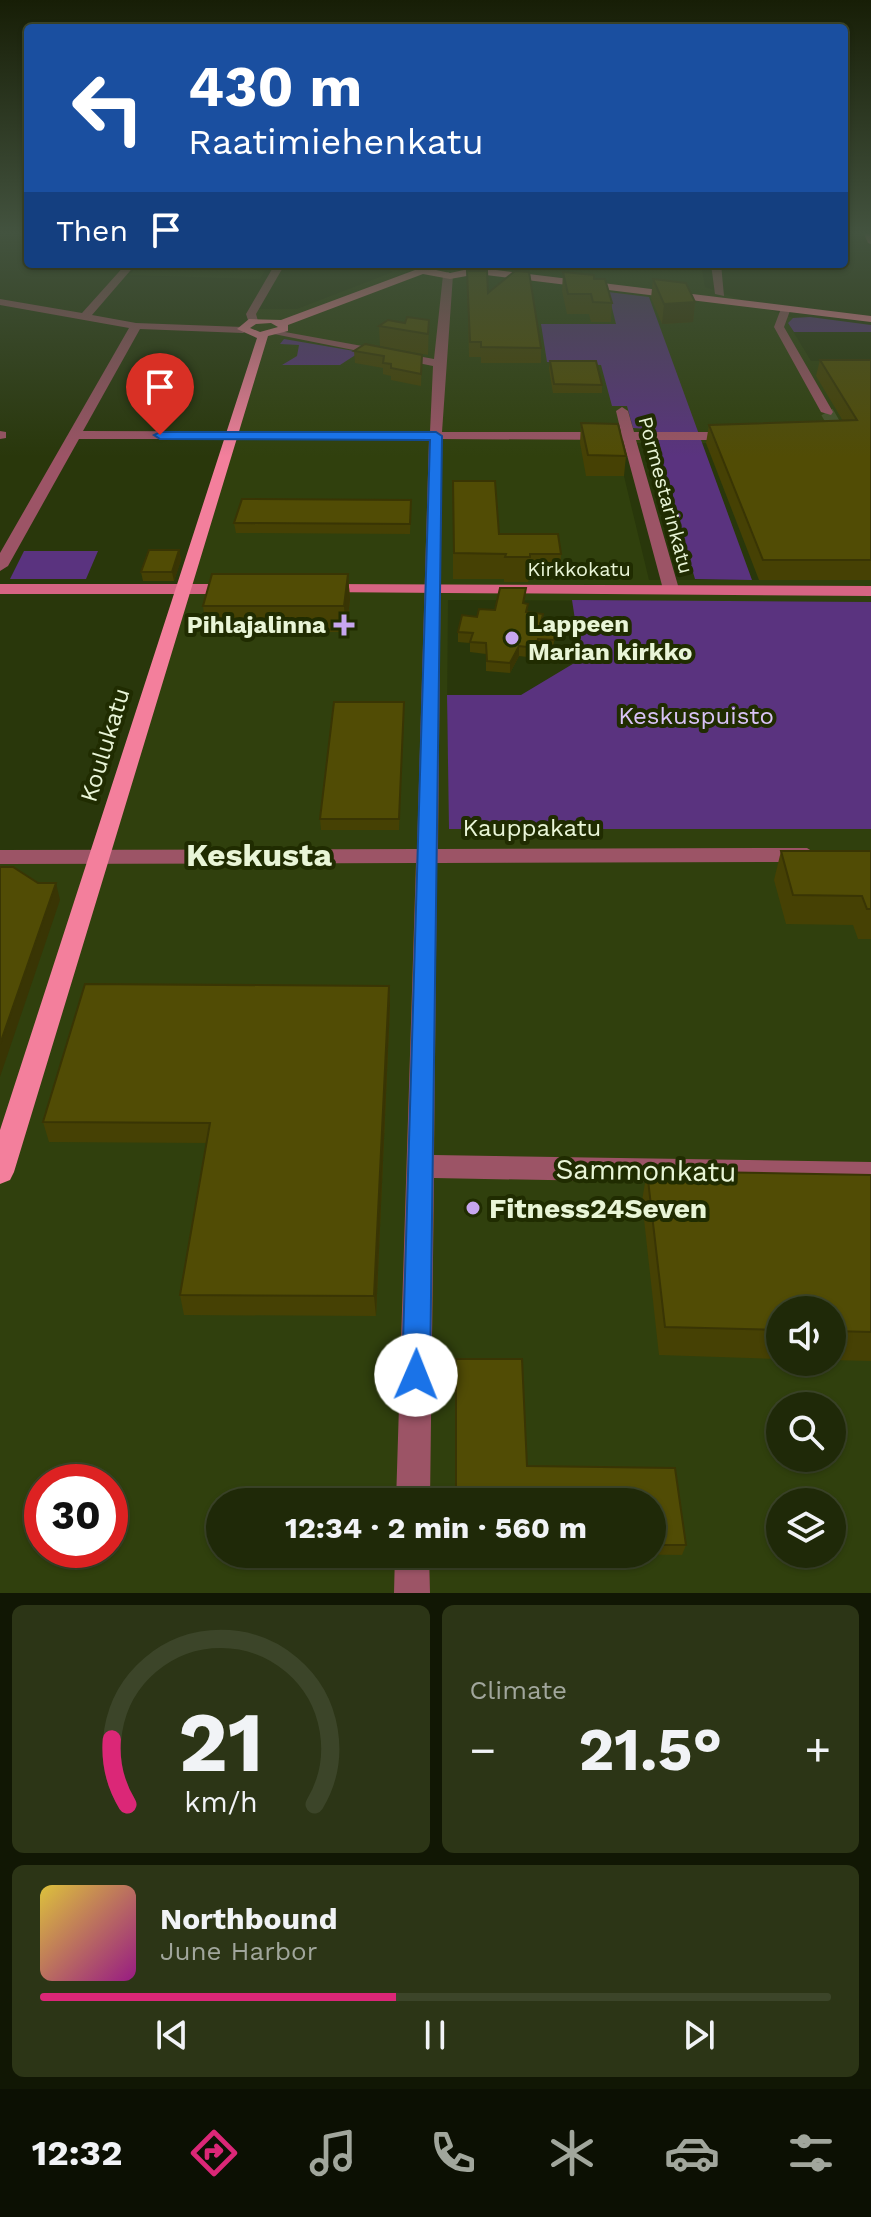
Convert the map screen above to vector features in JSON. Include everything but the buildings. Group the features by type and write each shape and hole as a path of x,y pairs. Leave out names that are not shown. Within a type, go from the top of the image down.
{"main road":[{"path":"273,330 253,321 244,325 243,330 273,330 323,308"},
{"path":"789,308 871,319"},
{"path":"840,308 871,312"},
{"name":"Koulukatu","path":"0,1172 232,436 273,330"}],"street":[{"path":"36,308 136,326 243,330"},
{"path":"84,317 92,308"},
{"path":"253,321 251,314 254,308"},
{"path":"413,1488 432,589 438,363 443,308"},
{"path":"786,308 779,327 827,412"},
{"path":"0,566 136,326"},
{"path":"273,330 438,363"},
{"path":"802,368 818,368"},
{"name":"Pormestarinkatu","path":"622,411 671,589"},
{"path":"74,435 751,436"},
{"path":"0,545 37,481 61,459"},
{"path":"0,589 254,589"},
{"name":"Kirkkokatu","path":"313,589 871,591"},
{"name":"Kauppakatu","path":"0,857 823,855"},
{"name":"Sammonkatu","path":"420,1166 871,1174"},
{"path":"412,1568 412,1593"}],"shaded area":[{"path":"766,308 793,318 788,323 811,361 871,361 871,510 779,443 616,443 649,580 871,580 871,602 448,600 447,713 450,829 871,829 871,1593 0,1593 0,857 99,856 263,335 250,333 248,323 254,309"}],"green space":[{"path":"612,308 653,308 752,580 695,579 650,429 633,428 627,406 612,406 601,365 547,362 541,324 616,324"},
{"path":"810,317 871,325 871,332 794,332 788,323 793,318"},
{"path":"284,339 360,352 340,365 282,365 297,356 299,345 280,344"},
{"path":"24,551 98,551 86,579 10,579"},
{"name":"Keskuspuisto","path":"572,600 871,602 871,829 449,829 447,695 521,695 581,659"}],"tunnel":[{"path":"827,412 871,488"}],"place":[{"name":"Pihlajalinna","path":"344,625"},
{"name":"Lappeen Marian kirkko","path":"512,638"},
{"name":"Fitness24Seven","path":"473,1208"}],"district":[{"name":"Keskusta","path":"259,855"}],"route":[{"path":"160,435 436,436 416,1375"}]}
